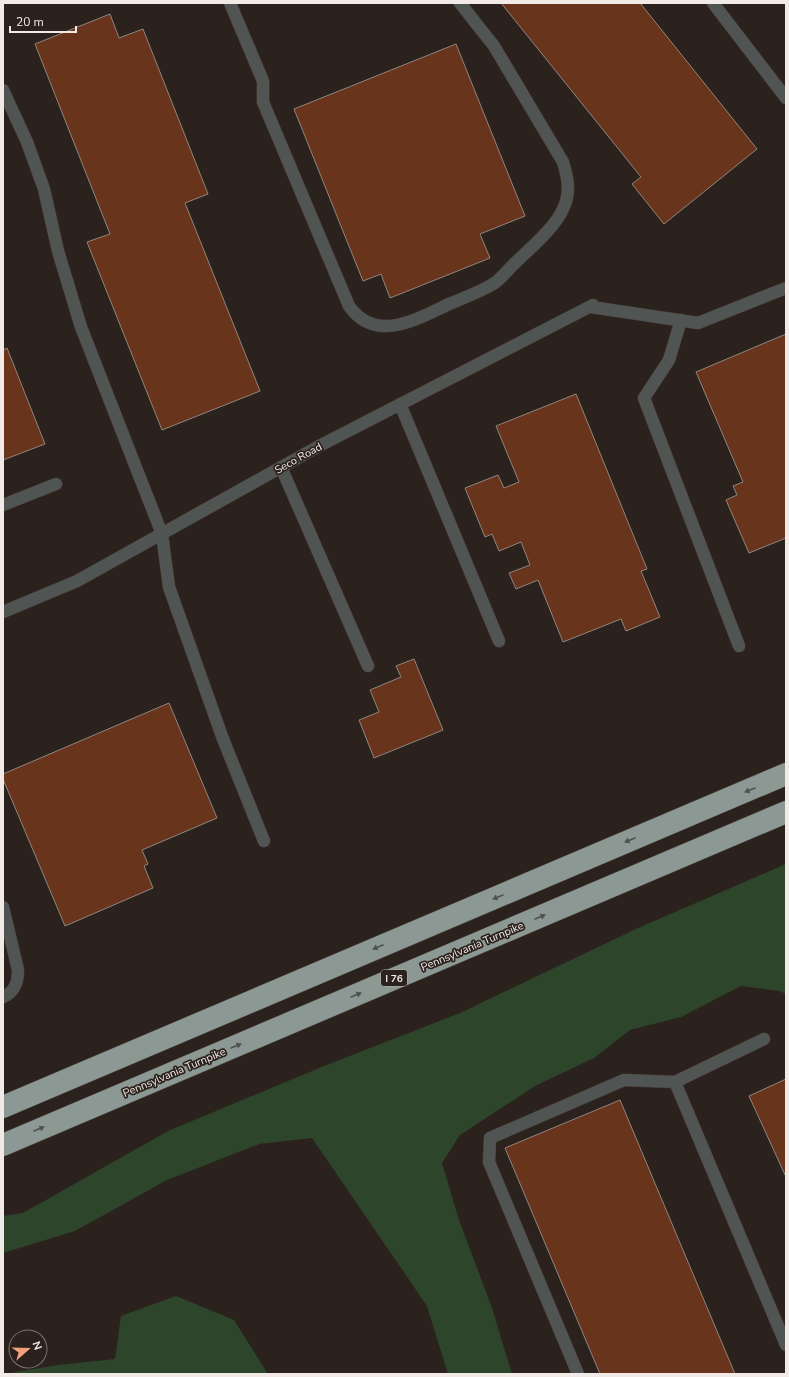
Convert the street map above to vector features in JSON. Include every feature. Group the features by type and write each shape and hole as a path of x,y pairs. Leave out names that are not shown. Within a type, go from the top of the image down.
{"highway":[{"path":"3,1107 786,774"},
{"name":"Pennsylvania Turnpike","path":"3,1145 786,812"}],"lane":[{"path":"230,3 263,81 264,102 349,306 354,314 367,322 385,327 407,323 494,284 555,223 563,209 568,194 568,177 563,162 494,46 460,3"},
{"path":"713,3 786,98"},
{"path":"3,90 27,142 44,189 58,250 81,327 162,534 169,587 222,740 264,841"},
{"path":"739,646 644,398 669,360 681,320 698,323 786,288"},
{"name":"Seco Road","path":"3,612 77,581 281,467 400,404 592,306 681,320"},
{"path":"400,404 499,640"},
{"path":"281,467 368,666"},
{"path":"3,505 56,484"},
{"path":"3,907 18,970 18,979 15,988 9,995 3,997"},
{"path":"578,1374 489,1162 490,1138 624,1080 675,1082 764,1039"},
{"path":"675,1082 786,1346"}],"green space":[{"path":"786,864 786,994 779,991 741,986 681,1017 630,1030 594,1058 535,1086 460,1135 442,1163 459,1220 492,1308 512,1374 448,1374 427,1306 312,1138 259,1144 167,1180 75,1231 3,1253 3,1216 23,1213 168,1131 324,1066 460,1013 638,928"},
{"path":"176,1296 234,1320 268,1374 3,1374 34,1369 48,1369 48,1367 58,1365 115,1359 121,1316"}],"building":[{"path":"501,3 640,3 757,149 664,224 632,184 641,177"},
{"path":"110,14 119,38 143,29 208,194 185,203 260,391 162,430 87,242 110,234 35,44"},
{"path":"456,44 525,216 480,234 490,258 390,298 381,274 363,281 294,109"},
{"path":"786,334 786,538 749,553 726,500 737,495 733,486 743,482 696,372"},
{"path":"7,348 45,444 3,460 3,350"},
{"path":"576,394 647,569 641,571 660,617 626,631 621,619 563,642 538,580 516,589 509,573 530,565 521,542 499,551 492,534 485,537 465,488 498,475 504,488 519,482 496,426"},
{"path":"414,659 443,730 374,758 359,720 379,712 370,690 401,677 396,666"},
{"path":"169,703 217,818 142,850 148,864 144,866 153,888 65,926 3,779 3,774"},
{"path":"786,1079 786,1177 749,1096"},
{"path":"620,1100 735,1374 600,1374 505,1148"}]}
